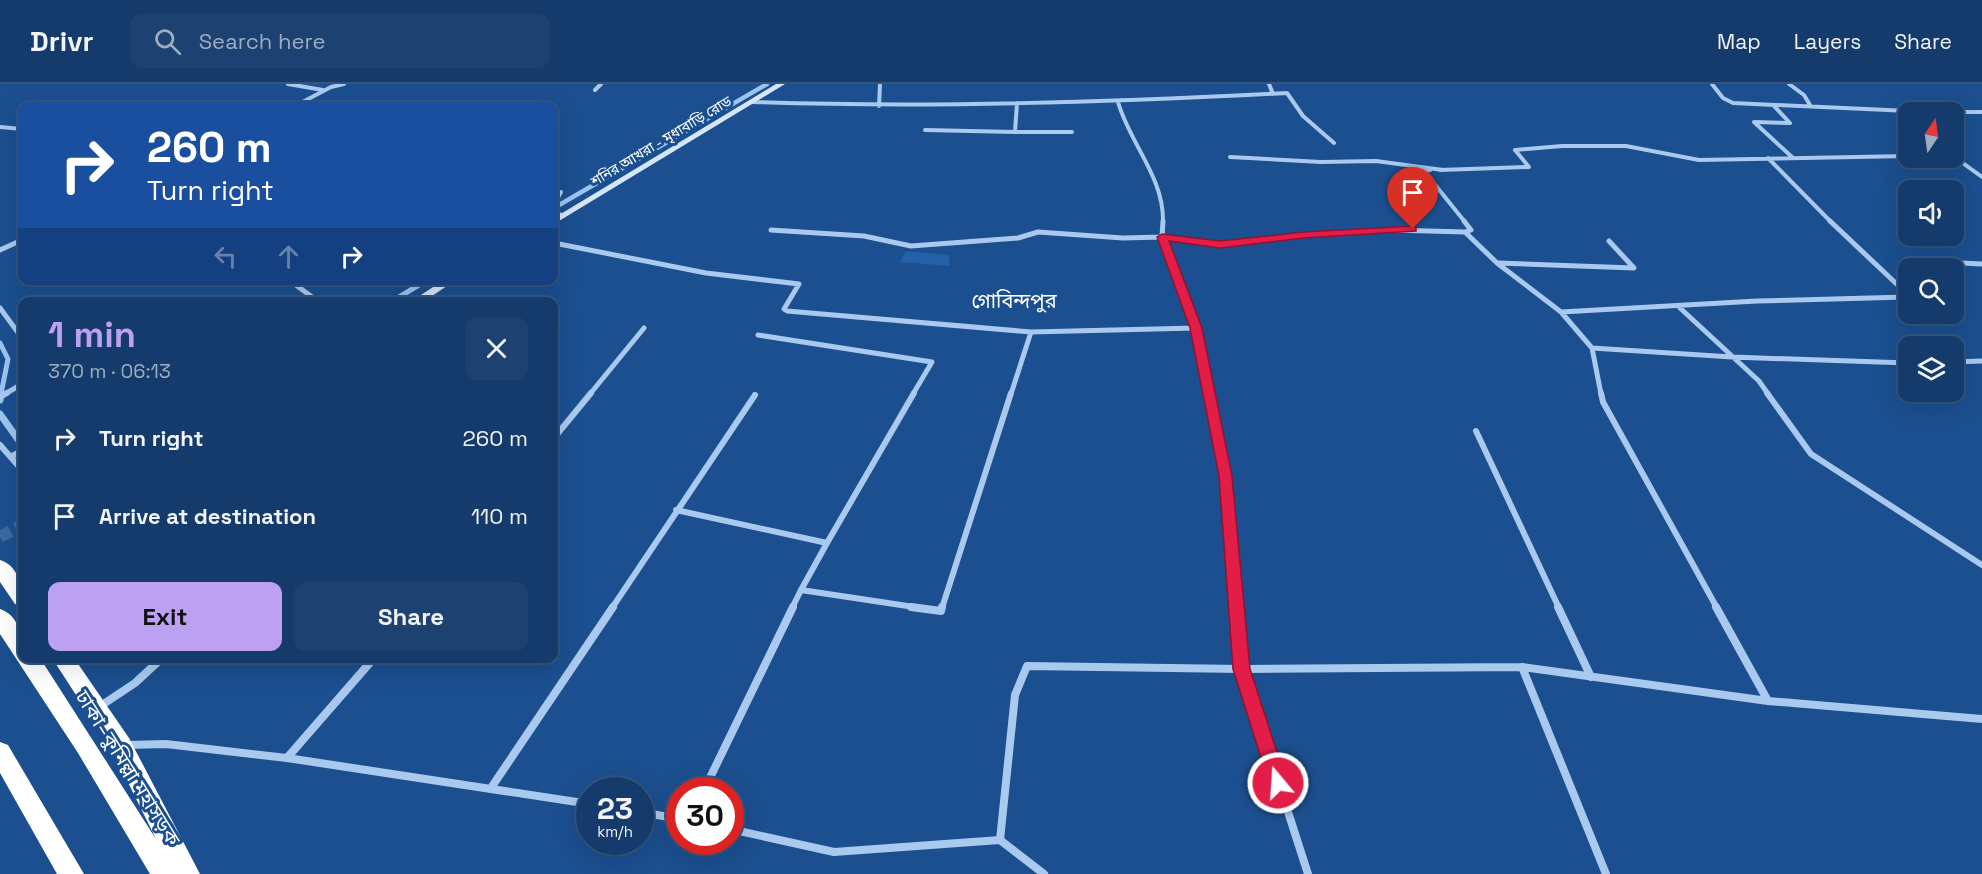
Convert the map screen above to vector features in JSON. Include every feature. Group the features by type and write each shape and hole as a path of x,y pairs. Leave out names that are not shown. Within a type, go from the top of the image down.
{"highway":[{"path":"0,567 18,593"},
{"path":"0,617 18,645"},
{"name":"ঢাকা–কুমিল্লা মহাসড়ক","path":"31,663 164,874"},
{"path":"65,663 121,745 187,874"},
{"path":"0,752 71,874"}],"main road":[{"name":"শনির আখরা - মৃধাবাড়ি রোড","path":"558,213 782,84"},
{"path":"423,297 444,285"}],"street":[{"path":"288,84 323,90"},
{"path":"306,102 329,86 344,84"},
{"path":"596,90 601,84"},
{"path":"879,106 880,84"},
{"path":"1269,84 1273,94"},
{"path":"1712,84 1723,98 1733,103 1774,106 1810,105 1898,111"},
{"path":"1789,84 1804,95 1810,105"},
{"path":"753,102 879,106 1118,102 1287,93 1303,116 1334,143"},
{"path":"1118,102 1123,120 1157,183 1163,211 1162,237 1196,328 1225,476 1242,669 1308,874"},
{"path":"1015,132 1017,103"},
{"path":"1774,106 1790,123 1754,122 1792,158"},
{"path":"1964,112 1982,112"},
{"path":"0,127 18,129"},
{"path":"926,130 1072,132"},
{"path":"771,230 864,236 911,246 1018,238 1038,232 1123,238 1162,237 1220,244 1304,235 1391,230 1465,232 1471,230 1424,171 1529,167 1515,150 1562,146 1626,146 1699,160 1898,156"},
{"path":"1230,157 1321,162 1376,161 1443,170"},
{"path":"1561,312 1680,308 1757,301 1907,297 1903,290 1865,258 1824,212 1768,158"},
{"path":"1964,164 1982,177"},
{"path":"1465,232 1497,263 1561,312 1592,348 1603,402 1768,701"},
{"path":"1497,263 1634,268 1609,241"},
{"path":"0,250 18,242"},
{"path":"558,244 706,273 799,284 784,309 787,311 1031,332 1196,328"},
{"path":"1964,263 1982,264"},
{"path":"296,285 312,297"},
{"path":"0,308 18,333"},
{"path":"1680,308 1759,381 1811,454 1982,565"},
{"path":"558,433 644,328"},
{"path":"801,590 941,611 1031,332"},
{"path":"710,777 826,543 932,362 758,335"},
{"path":"1592,348 1731,357 1898,363"},
{"path":"1964,362 1982,361"},
{"path":"0,397 18,386"},
{"path":"491,788 755,395"},
{"path":"1476,431 1591,677"},
{"path":"0,445 18,464"},
{"path":"12,456 18,453"},
{"path":"676,510 826,543"},
{"path":"96,709 135,683 157,663"},
{"path":"287,758 370,663"},
{"path":"1000,840 1015,695 1027,666 1242,669 1522,667 1768,701 1982,719"},
{"path":"1522,667 1606,874"},
{"path":"121,745 166,744 287,758 576,802"},
{"path":"744,832 834,852 1000,840 1044,874"}],"shaded area":[{"path":"906,251 949,255 950,266 900,262"}],"waterway":[{"path":"558,206 767,84"},
{"path":"399,297 419,285"},
{"path":"0,343 8,359 1,394"},
{"path":"0,400 1,393"},
{"path":"0,414 18,439"}],"tunnel":[{"path":"0,537 18,527"}],"district":[{"name":"গোবিন্দপুর","path":"1014,301"}],"route":[{"path":"1278,783 1242,669 1225,476 1196,328 1162,237 1220,244 1304,235 1413,229"}]}
